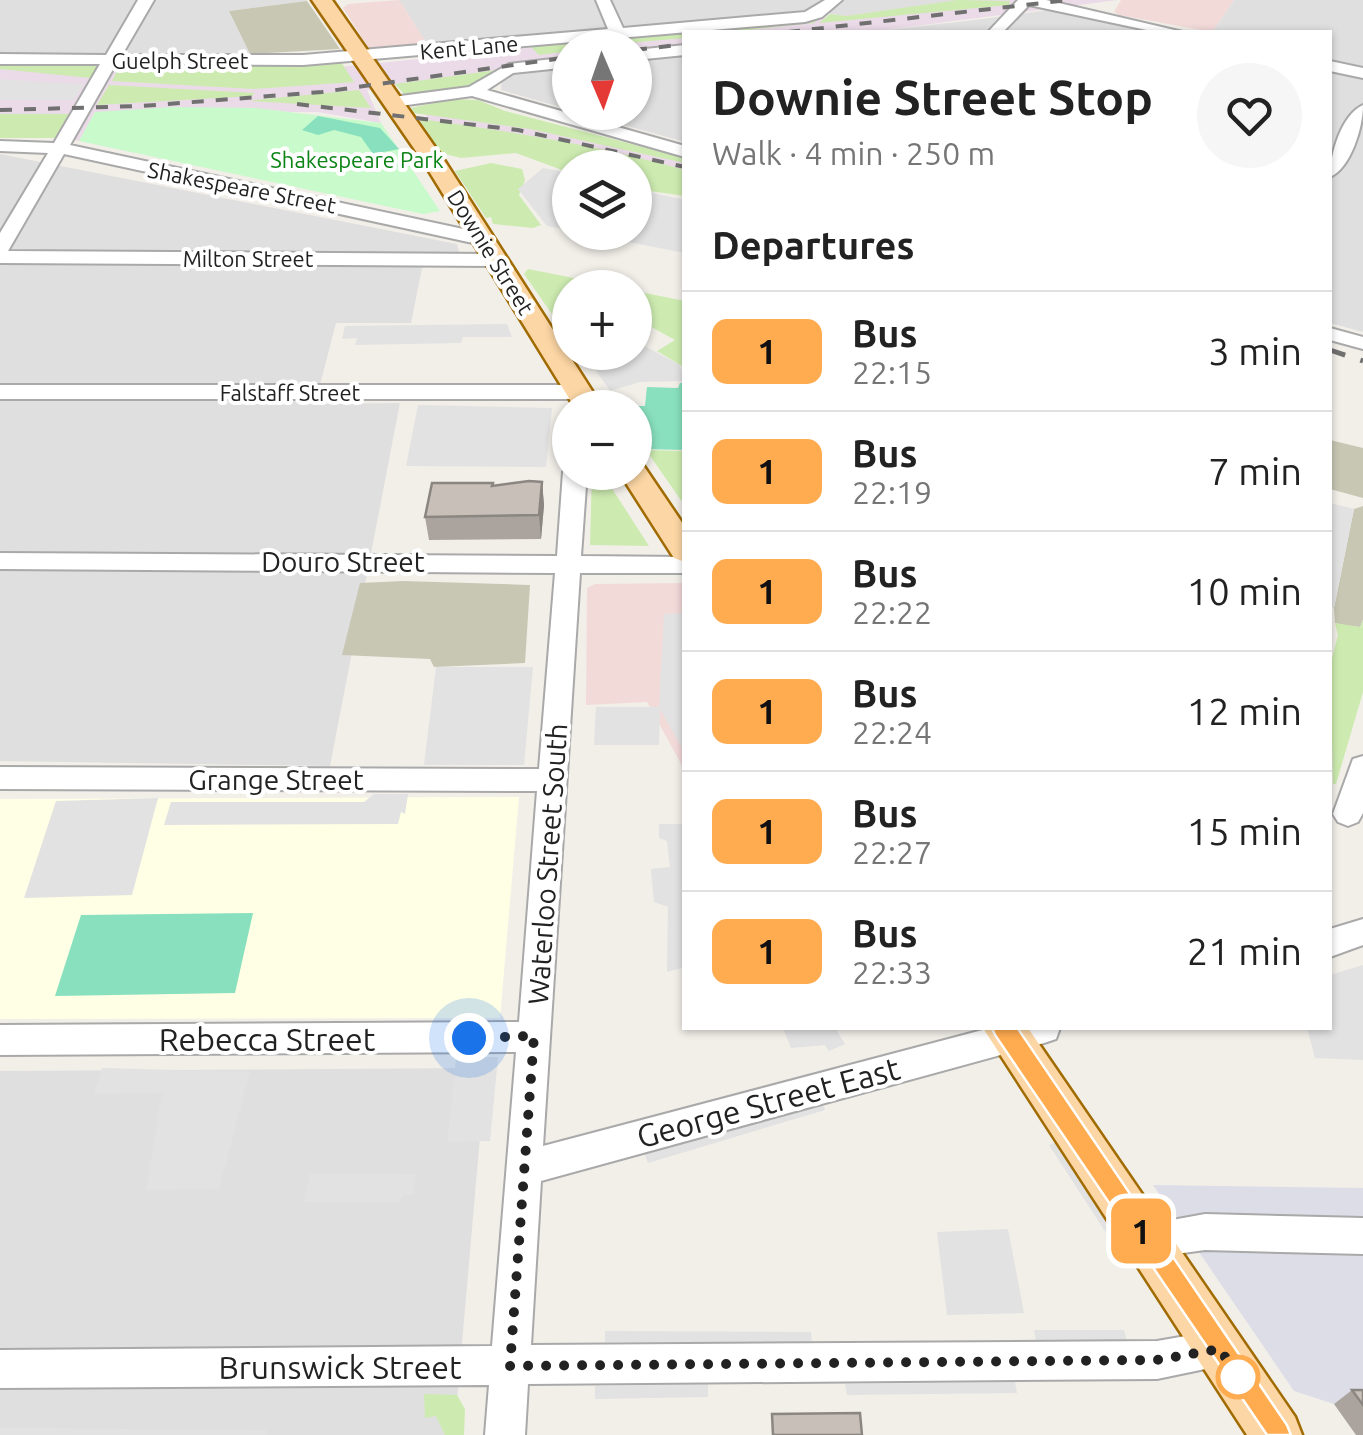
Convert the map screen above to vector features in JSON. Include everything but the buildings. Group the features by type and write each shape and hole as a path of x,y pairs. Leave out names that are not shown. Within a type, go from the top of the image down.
{"main road":[{"name":"Downie Street","path":"322,0 393,102 578,390"},
{"path":"645,490 682,546"},
{"path":"1019,1030 1147,1240 1277,1435"}],"street":[{"path":"0,249 146,0"},
{"path":"322,0 334,0"},
{"path":"603,0 616,30"},
{"name":"Kent Lane","path":"652,31 817,14 834,0"},
{"path":"997,30 1026,0 1166,30"},
{"path":"1097,14 1111,0"},
{"name":"Kent Lane","path":"360,56 552,40"},
{"path":"652,53 682,50"},
{"name":"Guelph Street","path":"0,59 360,56"},
{"path":"473,91 509,69 552,64"},
{"path":"1332,66 1363,73"},
{"path":"393,102 473,91 670,139 682,149"},
{"path":"1332,168 1363,110"},
{"name":"Shakespeare Street","path":"0,146 60,148 489,249"},
{"name":"Milton Street","path":"0,257 489,249"},
{"path":"1332,335 1363,343"},
{"name":"Falstaff Street","path":"0,392 552,402"},
{"name":"Waterloo Street South","path":"506,1435 574,490"},
{"name":"Douro Street","path":"0,560 682,565"},
{"path":"1347,814 1363,767"},
{"name":"Grange Street","path":"0,778 553,780"},
{"path":"1332,941 1363,932"},
{"name":"George Street East","path":"526,1168 1019,1030"},
{"name":"Rebecca Street","path":"0,1040 534,1036"},
{"path":"1147,1240 1206,1232 1363,1236"},
{"name":"Brunswick Street","path":"0,1369 1157,1360 1220,1349"}],"shaded area":[{"path":"0,0 307,1 229,11 250,54 0,55"},
{"path":"399,0 965,0 845,16 806,10 552,30 552,34 428,45"},
{"path":"399,0 428,45 370,50 343,8 348,4"},
{"path":"965,0 1118,0 885,30 706,30"},
{"path":"1121,0 1234,0 1213,30 1114,12"},
{"path":"1234,0 1363,0 1363,332 1332,324 1332,30 1213,30"},
{"path":"307,1 340,49 250,54 229,11"},
{"path":"1049,10 1139,30 886,30"},
{"path":"682,32 682,52 652,55 652,35"},
{"path":"552,45 552,66 367,90 381,123 318,112 95,112 79,141 54,136 0,137 0,67 300,71"},
{"path":"682,52 682,141 642,130 652,130 652,55"},
{"path":"552,66 552,105 501,90 502,70"},
{"path":"0,79 84,84 74,100 0,100"},
{"path":"421,109 649,150 555,150 438,133"},
{"path":"652,151 682,159 682,176 652,168"},
{"path":"0,154 457,244 459,252 422,268 411,323 336,323 315,404 400,403 330,766 0,761"},
{"path":"543,168 552,170 552,227 547,226 518,189"},
{"path":"652,193 682,199 682,252 652,247"},
{"path":"507,324 512,337 463,337 461,343 355,345 357,338 342,339 345,326"},
{"path":"652,350 680,365 682,371 682,381 640,382 609,390 596,370 652,370"},
{"path":"418,405 552,408 546,467 406,466"},
{"path":"1332,440 1363,448 1363,498 1332,490"},
{"path":"1332,504 1354,509 1332,608"},
{"path":"1363,506 1360,627 1335,623 1334,608 1354,509"},
{"path":"360,583 530,585 525,663 434,667 430,659 342,655"},
{"path":"682,583 682,766 647,702 586,705 587,588 595,584"},
{"path":"682,613 682,748 660,709 659,745 594,745 596,707 659,707 664,614"},
{"path":"436,667 533,667 524,765 424,765"},
{"path":"374,794 408,794 405,814 401,812 398,824 164,825 171,802 364,802"},
{"path":"519,797 500,1018 0,1019 0,799"},
{"path":"158,798 132,895 24,898 56,801"},
{"path":"659,824 682,824 682,968 667,972 668,907 654,902 651,869 670,867 667,841 659,838"},
{"path":"1363,965 1363,1060 1315,1058 1308,1030 1332,1030 1332,974"},
{"path":"784,1030 836,1030 845,1044 829,1051 825,1045 791,1048"},
{"path":"498,1057 490,1141 447,1142 456,1058"},
{"path":"102,1068 250,1072 219,1189 146,1190 162,1093 94,1094"},
{"path":"486,1068 454,1435 0,1435 0,1071"},
{"path":"821,1100 825,1110 648,1163 644,1152"},
{"path":"1059,1141 1137,1261 1123,1259 1049,1145"},
{"path":"310,1173 416,1174 413,1195 403,1195 399,1203 304,1202"},
{"path":"1153,1185 1363,1188 1363,1404 1334,1404 1294,1391"},
{"path":"1008,1229 1024,1313 947,1315 937,1232"},
{"path":"1034,1330 1124,1330 1127,1342 1036,1342"},
{"path":"605,1331 811,1332 812,1343 605,1342"},
{"path":"1015,1382 1017,1393 847,1395 845,1384"},
{"path":"708,1384 708,1397 595,1399 595,1386"},
{"path":"0,1428 266,1430 266,1435 0,1435"}],"green space":[{"path":"958,0 1010,1 1009,5 819,23 830,14 846,16"},
{"path":"821,17 814,23 748,30 685,30"},
{"path":"682,30 682,38 652,41 652,33"},
{"path":"552,43 552,53 539,55 529,45"},
{"path":"339,59 354,82 254,89 112,81 120,65 129,63"},
{"path":"0,63 93,63 98,68 91,78 0,69"},
{"path":"504,69 472,88 404,94 395,84"},
{"path":"109,85 255,93 97,105"},
{"path":"359,90 371,108 250,101 254,100"},
{"path":"451,99 478,100 552,123 552,130 578,130 682,157 682,162 652,156 652,150 626,150 530,129 414,113 411,108"},
{"name":"Shakespeare Park","path":"174,107 256,108 381,123 440,211 423,214 79,141 95,112"},
{"path":"0,114 70,114 55,138 0,138"},
{"path":"318,116 380,128 399,149 373,154 361,137 334,130 318,135 302,130"},
{"path":"419,119 604,150 552,150 552,166 516,153 461,158 441,153"},
{"path":"652,162 682,169 682,196 652,191"},
{"path":"491,163 522,169 525,180 519,195 541,225 533,228 493,224 491,217 486,218 455,171"},
{"path":"528,269 552,274 552,314 524,274"},
{"path":"652,294 682,300 682,366 657,351 675,340 652,327"},
{"path":"682,383 682,450 652,449 652,390 647,387 678,388"},
{"path":"652,450 682,451 682,502 652,459"},
{"path":"592,490 613,490 649,546 590,545"},
{"path":"1363,620 1363,692 1333,784 1332,658 1338,635 1335,623 1360,627"},
{"path":"253,913 235,993 55,996 81,915"},
{"path":"424,1394 457,1395 465,1409 464,1435 445,1435 436,1416 425,1418"}],"railway":[{"path":"806,30 1069,0"},
{"path":"652,48 682,44"},
{"path":"0,110 142,106 322,92 552,60"},
{"path":"297,104 518,130 682,166"},
{"path":"1332,351 1363,361"}],"bus line":[{"name":"1","path":"1005,1030 1277,1435"}],"route":[{"path":"469,1038 534,1036 510,1366 1157,1360 1220,1349 1238,1377"}]}
